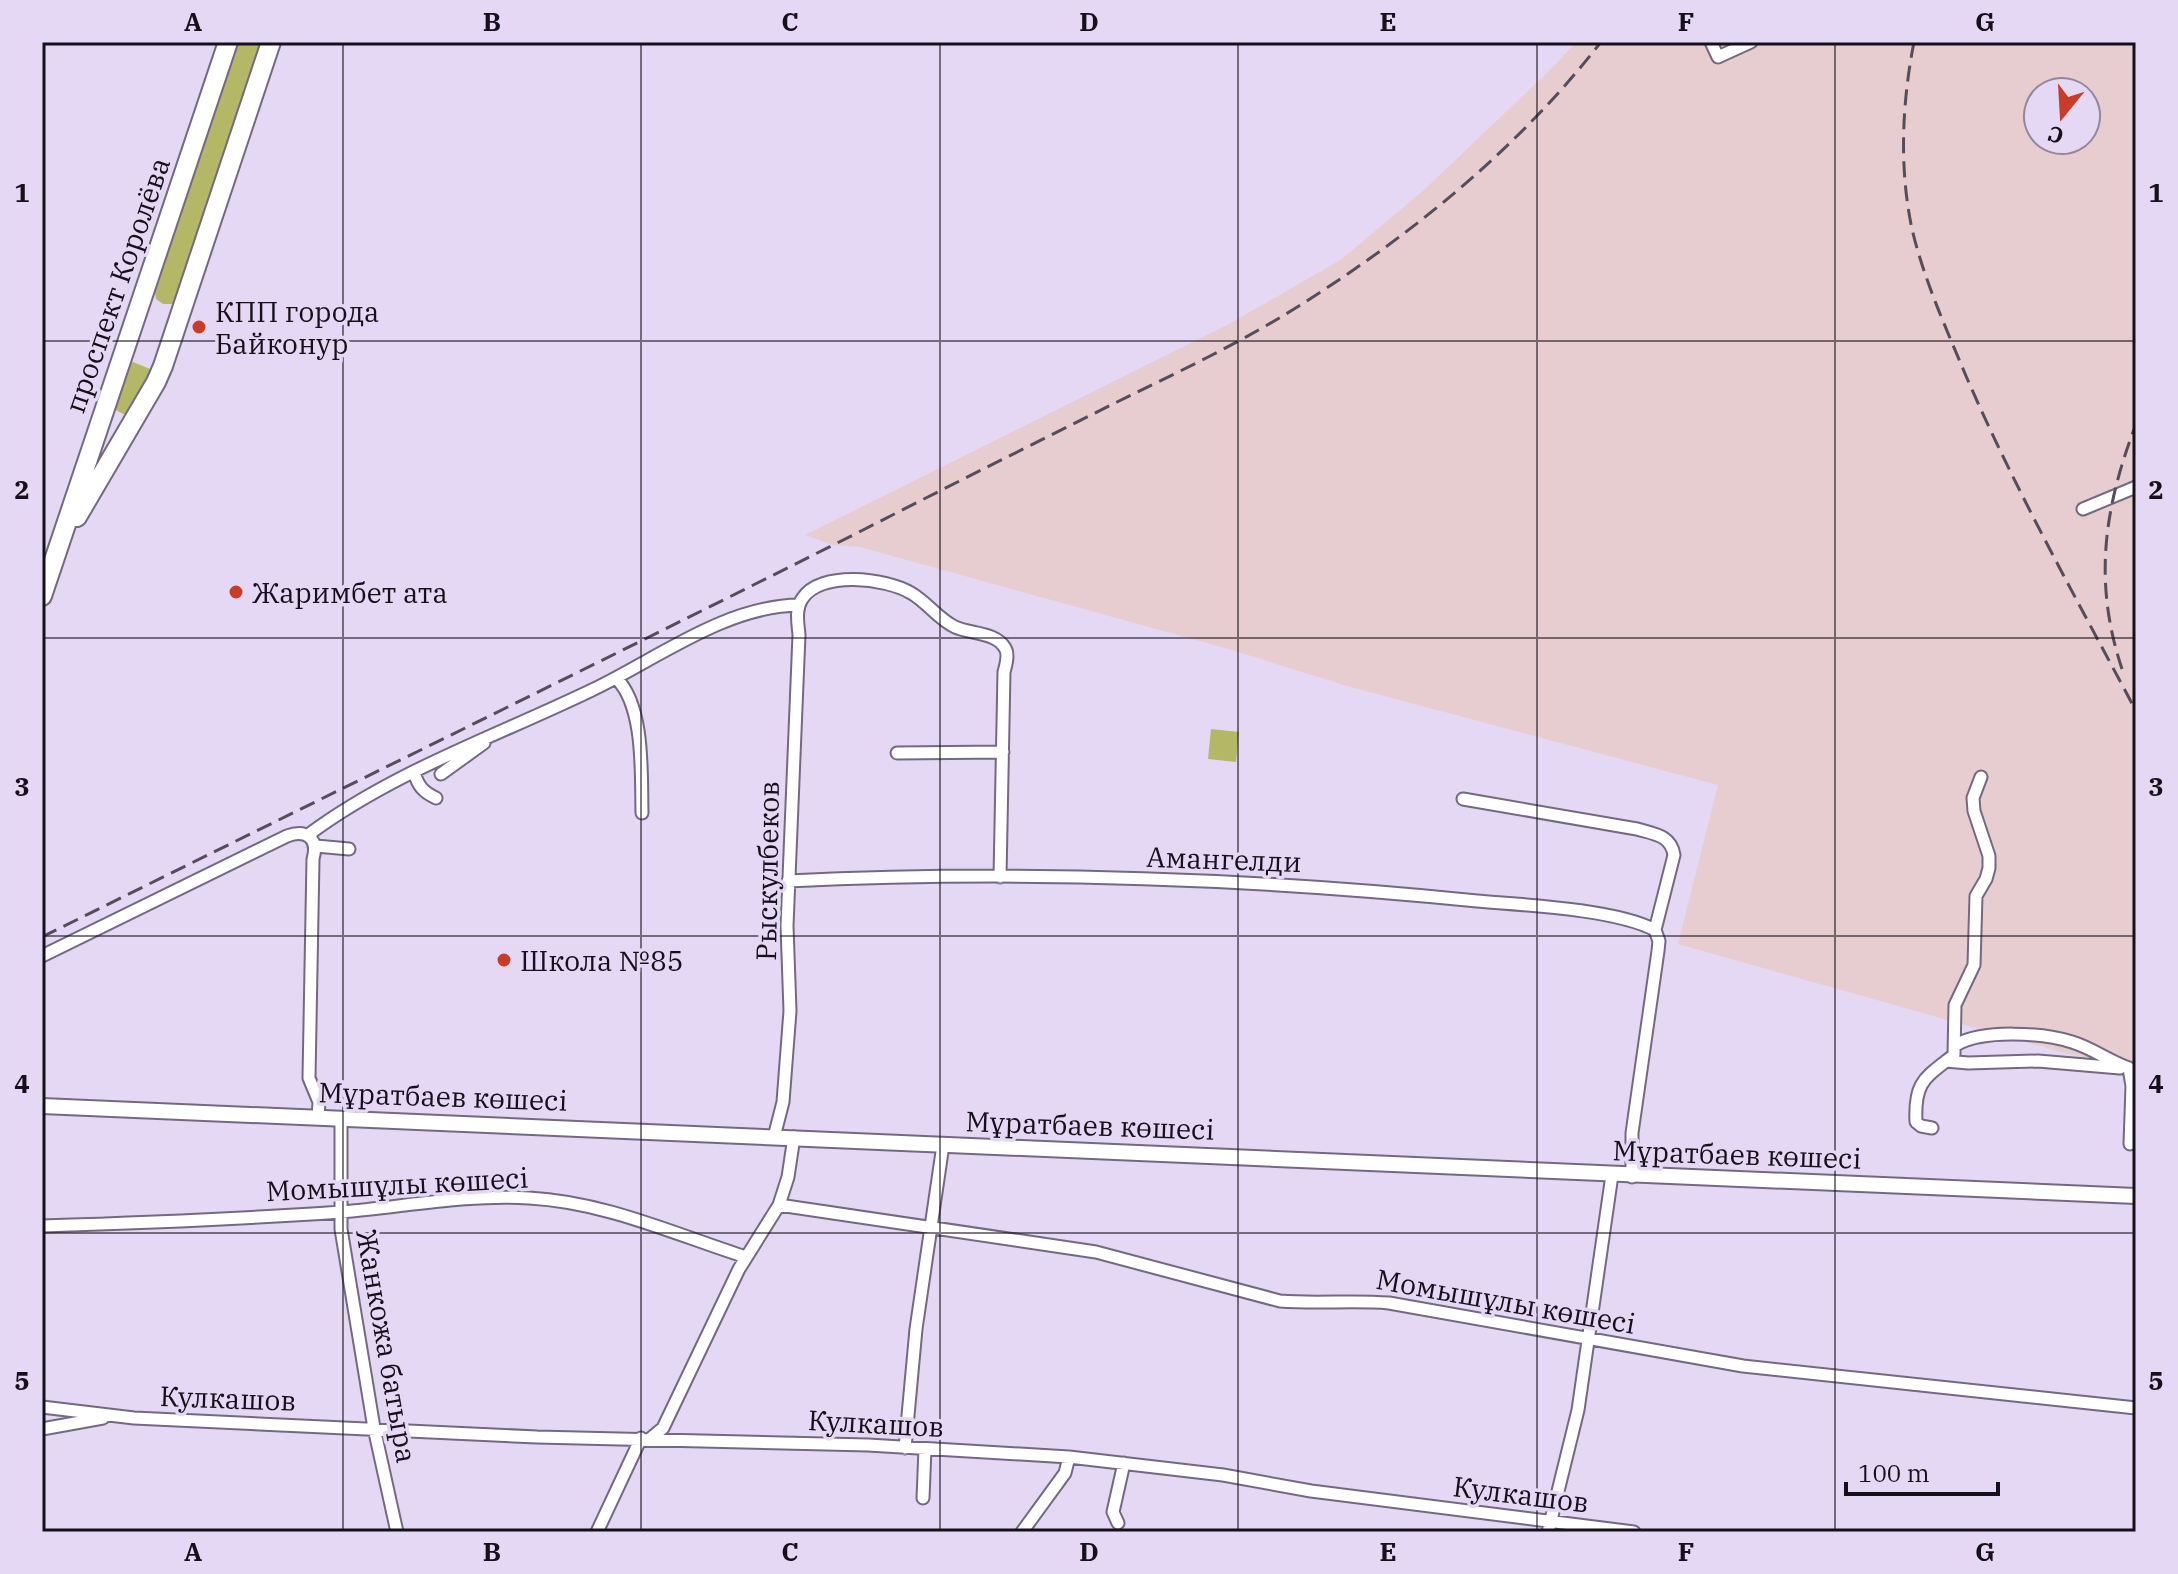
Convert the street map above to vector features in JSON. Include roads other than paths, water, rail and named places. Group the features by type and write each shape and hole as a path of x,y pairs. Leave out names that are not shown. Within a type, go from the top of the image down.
{"main road":[{"name":"проспект Королёва","path":"54,558 228,42"},
{"name":"проспект Королёва","path":"54,558 163,366 271,42"},
{"path":"42,596 54,558"}],"street":[{"path":"1711,42 1718,57 1751,42"},
{"path":"2083,509 2136,487"},
{"path":"42,956 287,836 295,833 308,835 338,813 414,772 616,678 712,626 762,609 799,605 806,594 829,581 891,585 914,595 951,625 993,637 1005,646 1000,877"},
{"name":"Рыскулбеков","path":"774,1137 783,1102 790,1011 788,881 799,605"},
{"path":"616,678 631,702 641,754 642,813"},
{"path":"441,774 481,748 490,737"},
{"path":"897,753 1003,752"},
{"path":"414,772 418,784 436,798"},
{"path":"1932,1128 1916,1122 1916,1095 1934,1067 1954,1055 1955,1005 1974,965 1976,896 1989,868 1989,856 1974,811 1973,798 1981,777"},
{"path":"1463,799 1637,829 1664,836 1674,849 1655,930 1659,941 1632,1133 1632,1177"},
{"path":"308,835 316,846 349,849"},
{"path":"316,846 313,859 309,1078 319,1102 318,1117"},
{"name":"Амангелди","path":"788,881 1000,877 1260,882 1363,889 1575,911 1637,922 1655,930"},
{"path":"1956,1045 1982,1035 2059,1039 2074,1042 2129,1068"},
{"path":"1946,1061 2038,1061 2129,1068"},
{"path":"2129,1068 2132,1086 2130,1144"},
{"name":"Мұратбаев көшесі","path":"42,1106 794,1137 1632,1177 2136,1196"},
{"name":"Жанкожа батыра","path":"341,1119 343,1240 374,1428 397,1532"},
{"path":"597,1532 646,1438 663,1428 746,1257 779,1205 788,1177 794,1137"},
{"path":"905,1448 914,1343 943,1145"},
{"path":"1549,1527 1578,1410 1612,1175"},
{"name":"Момышұлы көшесі","path":"42,1226 341,1211 496,1197 530,1198 616,1212 746,1257"},
{"name":"Момышұлы көшесі","path":"779,1205 1096,1252 1280,1301 1358,1300 1389,1303 1743,1366 2136,1408"},
{"name":"Кулкашов","path":"42,1407 111,1416 537,1437 646,1438 1069,1457 1223,1475 1549,1527 1634,1532"},
{"name":"Кулкашов","path":"42,1429 111,1416"},
{"path":"923,1498 925,1449"},
{"path":"1022,1532 1065,1473 1069,1457"},
{"path":"1118,1523 1113,1512 1124,1463"}],"railway":[{"path":"42,937 762,581 1273,322 1379,252 1459,189 1534,119 1601,42"},
{"path":"1914,42 1907,88 1904,159 1912,229 1923,267 1966,376 2005,461 2136,711"},
{"path":"2122,669 2107,606 2106,545 2116,485 2136,424"}],"place":[{"name":"КПП города Байконур","path":"199,327"},
{"name":"Жаримбет ата","path":"236,592"},
{"name":"Школа №85","path":"504,960"}]}
